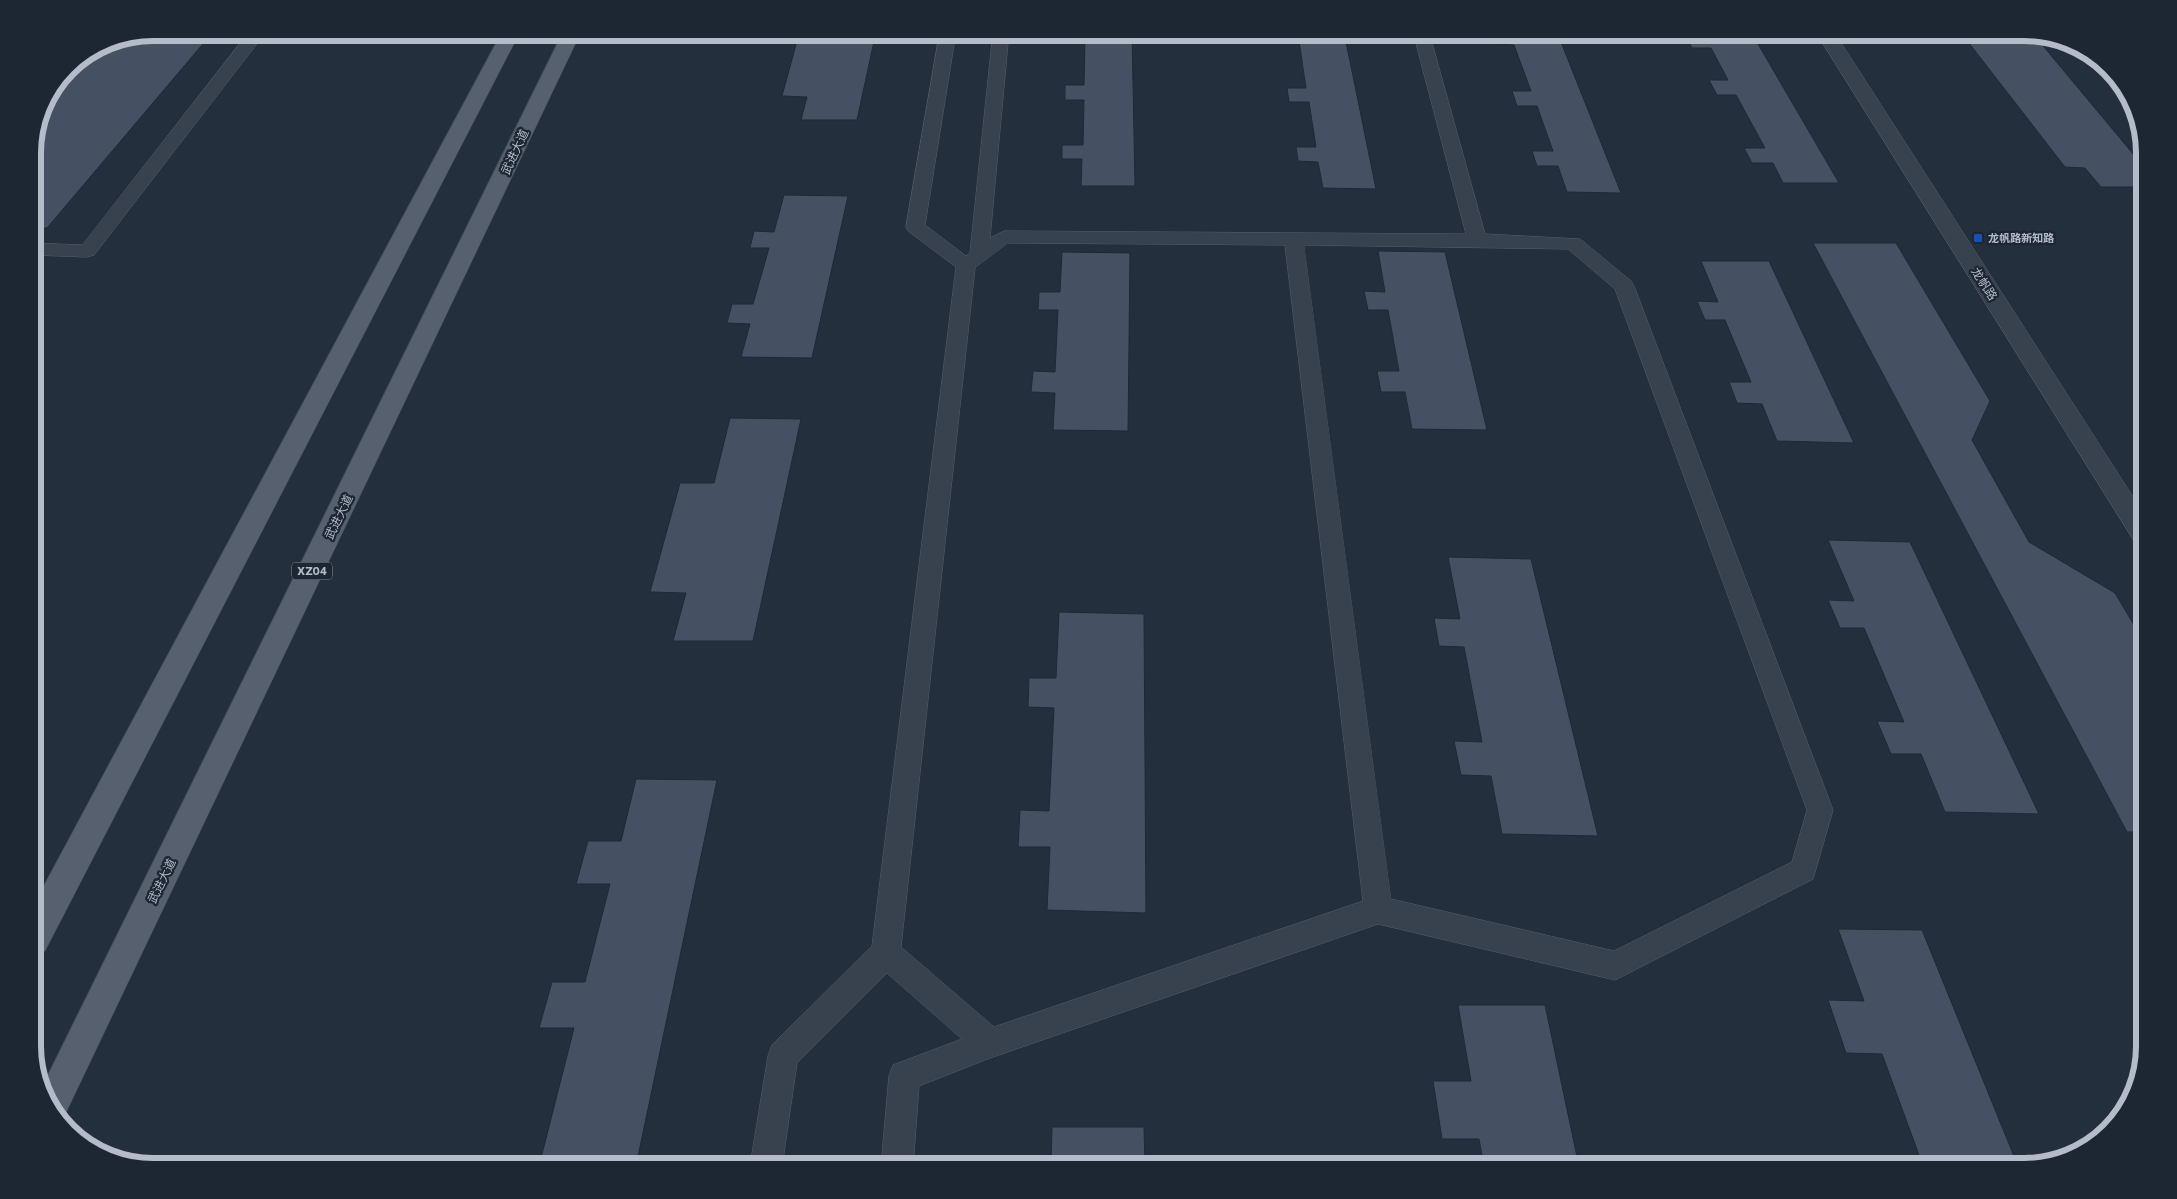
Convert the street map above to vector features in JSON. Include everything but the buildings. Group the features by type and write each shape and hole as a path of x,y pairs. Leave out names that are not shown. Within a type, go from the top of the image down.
{"main road":[{"path":"41,924 506,41"},
{"name":"武进大道","path":"55,1099 568,41"}],"street":[{"name":"龙帆路","path":"1831,41 2136,522"}],"lane":[{"path":"41,249 87,250 251,41"},
{"path":"946,41 914,227 972,260"},
{"path":"767,1158 783,1056 886,954 1000,41"},
{"path":"1423,41 1477,240"},
{"path":"898,1158 904,1076 990,1043 1378,910 1615,966 1803,870 1820,810 1624,286 1573,244 1477,240 1004,237 972,260"},
{"path":"1294,239 1378,910"},
{"path":"886,954 990,1043"}],"place":[{"name":"龙帆路新知路","path":"1978,238"}]}
